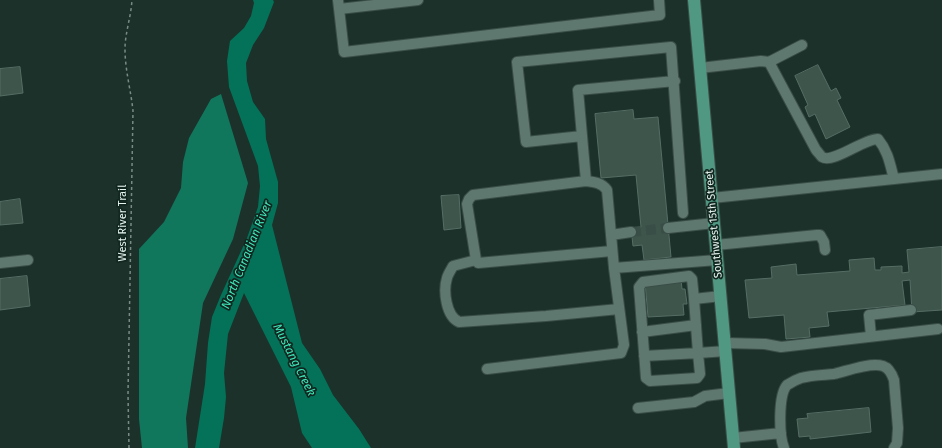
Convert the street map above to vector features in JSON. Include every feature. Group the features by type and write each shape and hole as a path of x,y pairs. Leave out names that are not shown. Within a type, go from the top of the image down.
{"main road":[{"name":"Southwest 15th Street","path":"694,0 734,443"}],"lane":[{"path":"418,0 339,5 344,52 660,15 659,0"},
{"path":"700,68 761,61 769,62 802,45"},
{"path":"582,136 526,142 517,62 671,47 675,80 683,212"},
{"path":"769,62 816,150 823,157 829,158 837,156 863,143 873,139 878,139 885,148 890,159 894,179"},
{"path":"586,181 578,90 675,80"},
{"path":"712,198 942,174"},
{"path":"487,369 621,353 624,345 612,251 607,190 604,186 597,182 586,181 473,195 467,204 476,260 478,263 485,264 612,251"},
{"path":"668,228 714,223"},
{"path":"611,235 631,232"},
{"path":"716,245 820,235 824,242 825,250"},
{"path":"0,263 28,260"},
{"path":"476,260 453,266 447,278 446,300 450,314 454,320 458,322 619,309"},
{"path":"614,268 717,260"},
{"path":"691,276 696,325 700,374 697,378 650,381 646,378 639,287 643,282 691,276"},
{"path":"694,299 721,296"},
{"path":"871,336 869,314 911,310"},
{"path":"642,332 696,325"},
{"path":"644,356 698,353 725,347 765,344 781,347 938,329"},
{"path":"784,448 780,423 782,397 787,386 800,378 834,374 874,365 884,366 891,372 894,380 898,428 897,443 894,448"},
{"path":"638,408 694,402 705,396 729,393"},
{"path":"734,443 781,433"}],"path":[{"name":"West River Trail","path":"129,448 128,394 133,111 125,50 132,0"}],"shaded area":[{"path":"221,94 248,183 233,239 203,303 186,418 188,448 142,448 139,419 139,249 164,222 181,188 183,162 189,138 211,99"}],"water":[{"path":"253,0 273,0 274,2 264,28 253,45 246,63 247,81 253,102 265,119 266,139 278,182 278,203 272,225 302,343 320,369 333,395 359,429 371,448 312,448 302,433 291,387 244,293 228,334 224,373 226,397 219,448 195,448 205,384 208,343 212,317 247,238 258,207 260,186 258,166 229,87 227,61 230,41 244,28 251,16 254,3"}],"building":[{"path":"818,65 831,91 836,88 841,98 837,100 850,127 826,139 815,114 809,117 805,107 808,105 795,76"},
{"path":"20,67 23,93 0,96 0,69"},
{"path":"633,110 634,119 658,117 671,257 644,260 642,245 633,246 631,228 641,227 636,175 601,178 595,114"},
{"path":"459,195 461,228 444,230 441,196"},
{"path":"20,199 23,223 0,225 0,202"},
{"path":"942,247 942,310 912,312 910,280 902,281 905,305 827,312 829,326 809,328 810,337 786,339 784,315 749,318 745,280 772,278 771,267 796,264 797,275 850,271 849,260 874,258 875,270 881,270 881,267 902,266 902,273 909,272 907,250"},
{"path":"27,276 30,306 0,310 0,279"},
{"path":"681,279 682,289 685,289 687,304 683,304 684,315 648,317 645,282"},
{"path":"869,408 871,432 810,439 810,436 799,437 797,419 808,418 807,414"}],"tunnel":[{"path":"631,232 668,228"}],"water label":[{"name":"North Canadian River","path":"247,255"},
{"name":"Mustang Creek","path":"294,360"}]}
